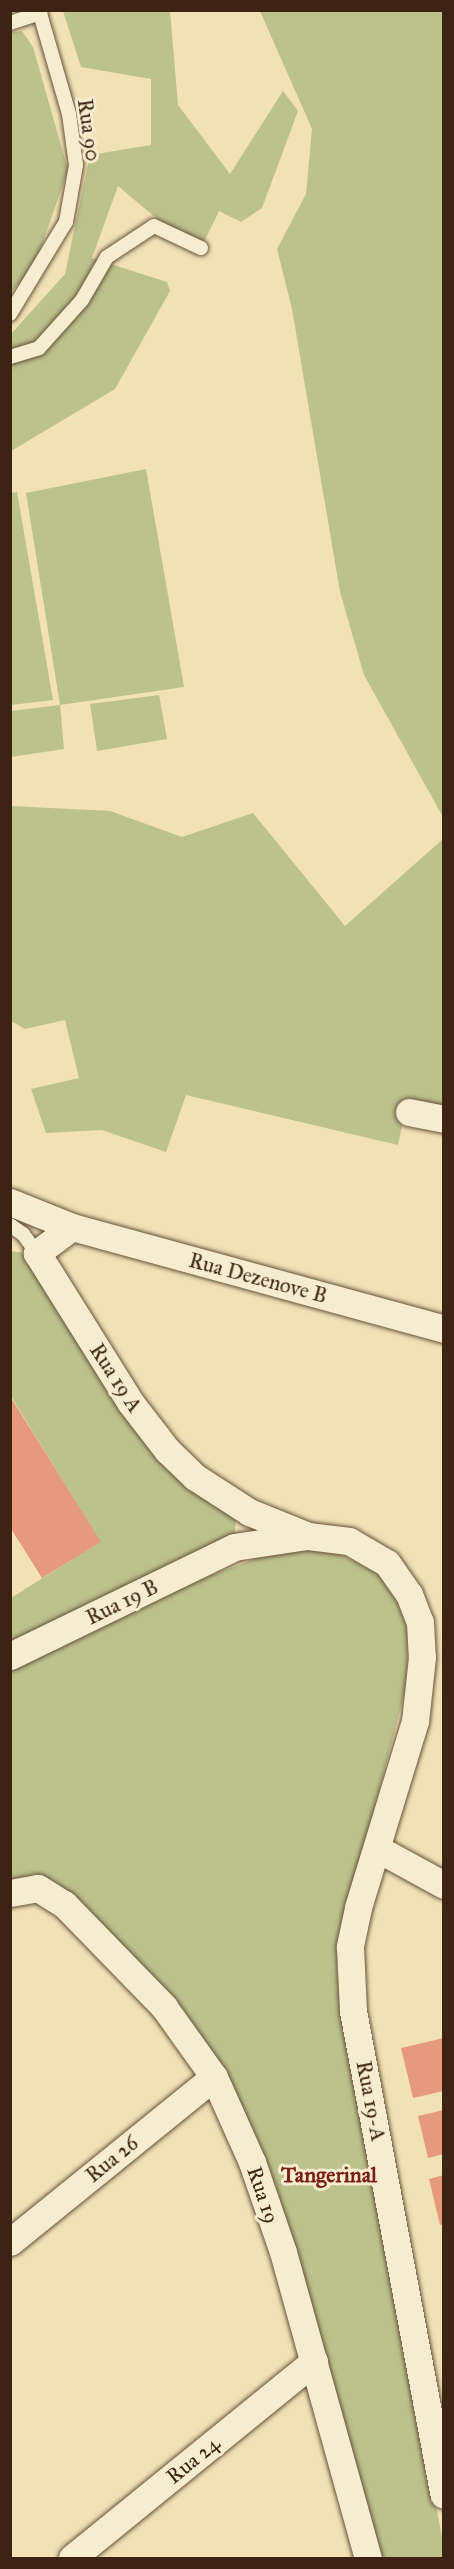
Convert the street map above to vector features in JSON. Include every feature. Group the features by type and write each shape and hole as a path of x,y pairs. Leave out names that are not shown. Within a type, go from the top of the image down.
{"street":[{"path":"409,1112 444,1119"},
{"path":"10,1202 72,1227"},
{"path":"37,1253 72,1227"},
{"name":"Rua Dezenove B","path":"72,1227 444,1329"},
{"name":"Rua 19 A","path":"37,1253 130,1402 167,1450 195,1478 249,1512 308,1536"},
{"path":"234,1547 249,1512"},
{"name":"Rua 19 B","path":"10,1656 234,1547 308,1536"},
{"name":"Rua 19-A","path":"308,1536 349,1541 387,1563 409,1594 420,1623 422,1657 415,1721 378,1849 358,1908 350,1947 353,2011 444,2495"},
{"path":"378,1849 444,1885"},
{"name":"Rua 19","path":"10,1893 29,1887 48,1892 139,1979 214,2077 252,2162 283,2252 368,2559"},
{"name":"Rua 26","path":"10,2242 214,2077"},
{"name":"Rua 24","path":"72,2559 314,2361"}],"lane":[{"path":"10,23 39,12"},
{"name":"Rua 90","path":"10,314 66,222 76,165 69,114 39,12"},
{"path":"10,357 39,348 82,300 107,257 154,226 201,248"},
{"path":"10,1226 23,1234 37,1253"}],"green space":[{"path":"63,11 170,11 178,105 230,174 283,91 298,111 262,208 241,222 219,211 201,248 162,223 118,186 92,258 167,282 170,291 115,389 11,451 11,334 65,274 90,155 151,145 151,79 81,67"},
{"path":"260,11 443,11 443,817 364,675 340,592 292,309 277,249 306,194 312,129"},
{"path":"22,31 33,47 68,170 35,265 11,292 11,32"},
{"path":"146,469 184,687 60,705 26,493"},
{"path":"17,492 53,700 11,705 10,493"},
{"path":"159,695 167,739 97,751 90,704"},
{"path":"60,705 64,749 11,757 11,711"},
{"path":"10,806 110,811 182,837 253,813 345,926 443,839 443,1106 408,1098 398,1145 186,1095 166,1152 102,1130 46,1133 31,1089 79,1078 65,1020 25,1029 11,1021"},
{"path":"11,1251 24,1253 93,1350 232,1511 236,1521 234,1539 11,1653 11,1598 100,1542 11,1396"},
{"path":"303,1546 330,1550 373,1571 391,1587 407,1627 408,1680 338,1948 337,1971 354,2085 443,2542 443,2558 377,2558 260,2161 73,1896 54,1881 36,1874 11,1879 10,1669 196,1581 273,1552"}],"building":[{"path":"10,1396 101,1542 42,1578 10,1527"},
{"path":"444,2038 444,2091 413,2098 401,2048"},
{"path":"444,2110 444,2154 428,2158 418,2116"},
{"path":"444,2175 444,2224 440,2225 429,2179"}],"district":[{"name":"Tangerinal","path":"329,2175"}]}
